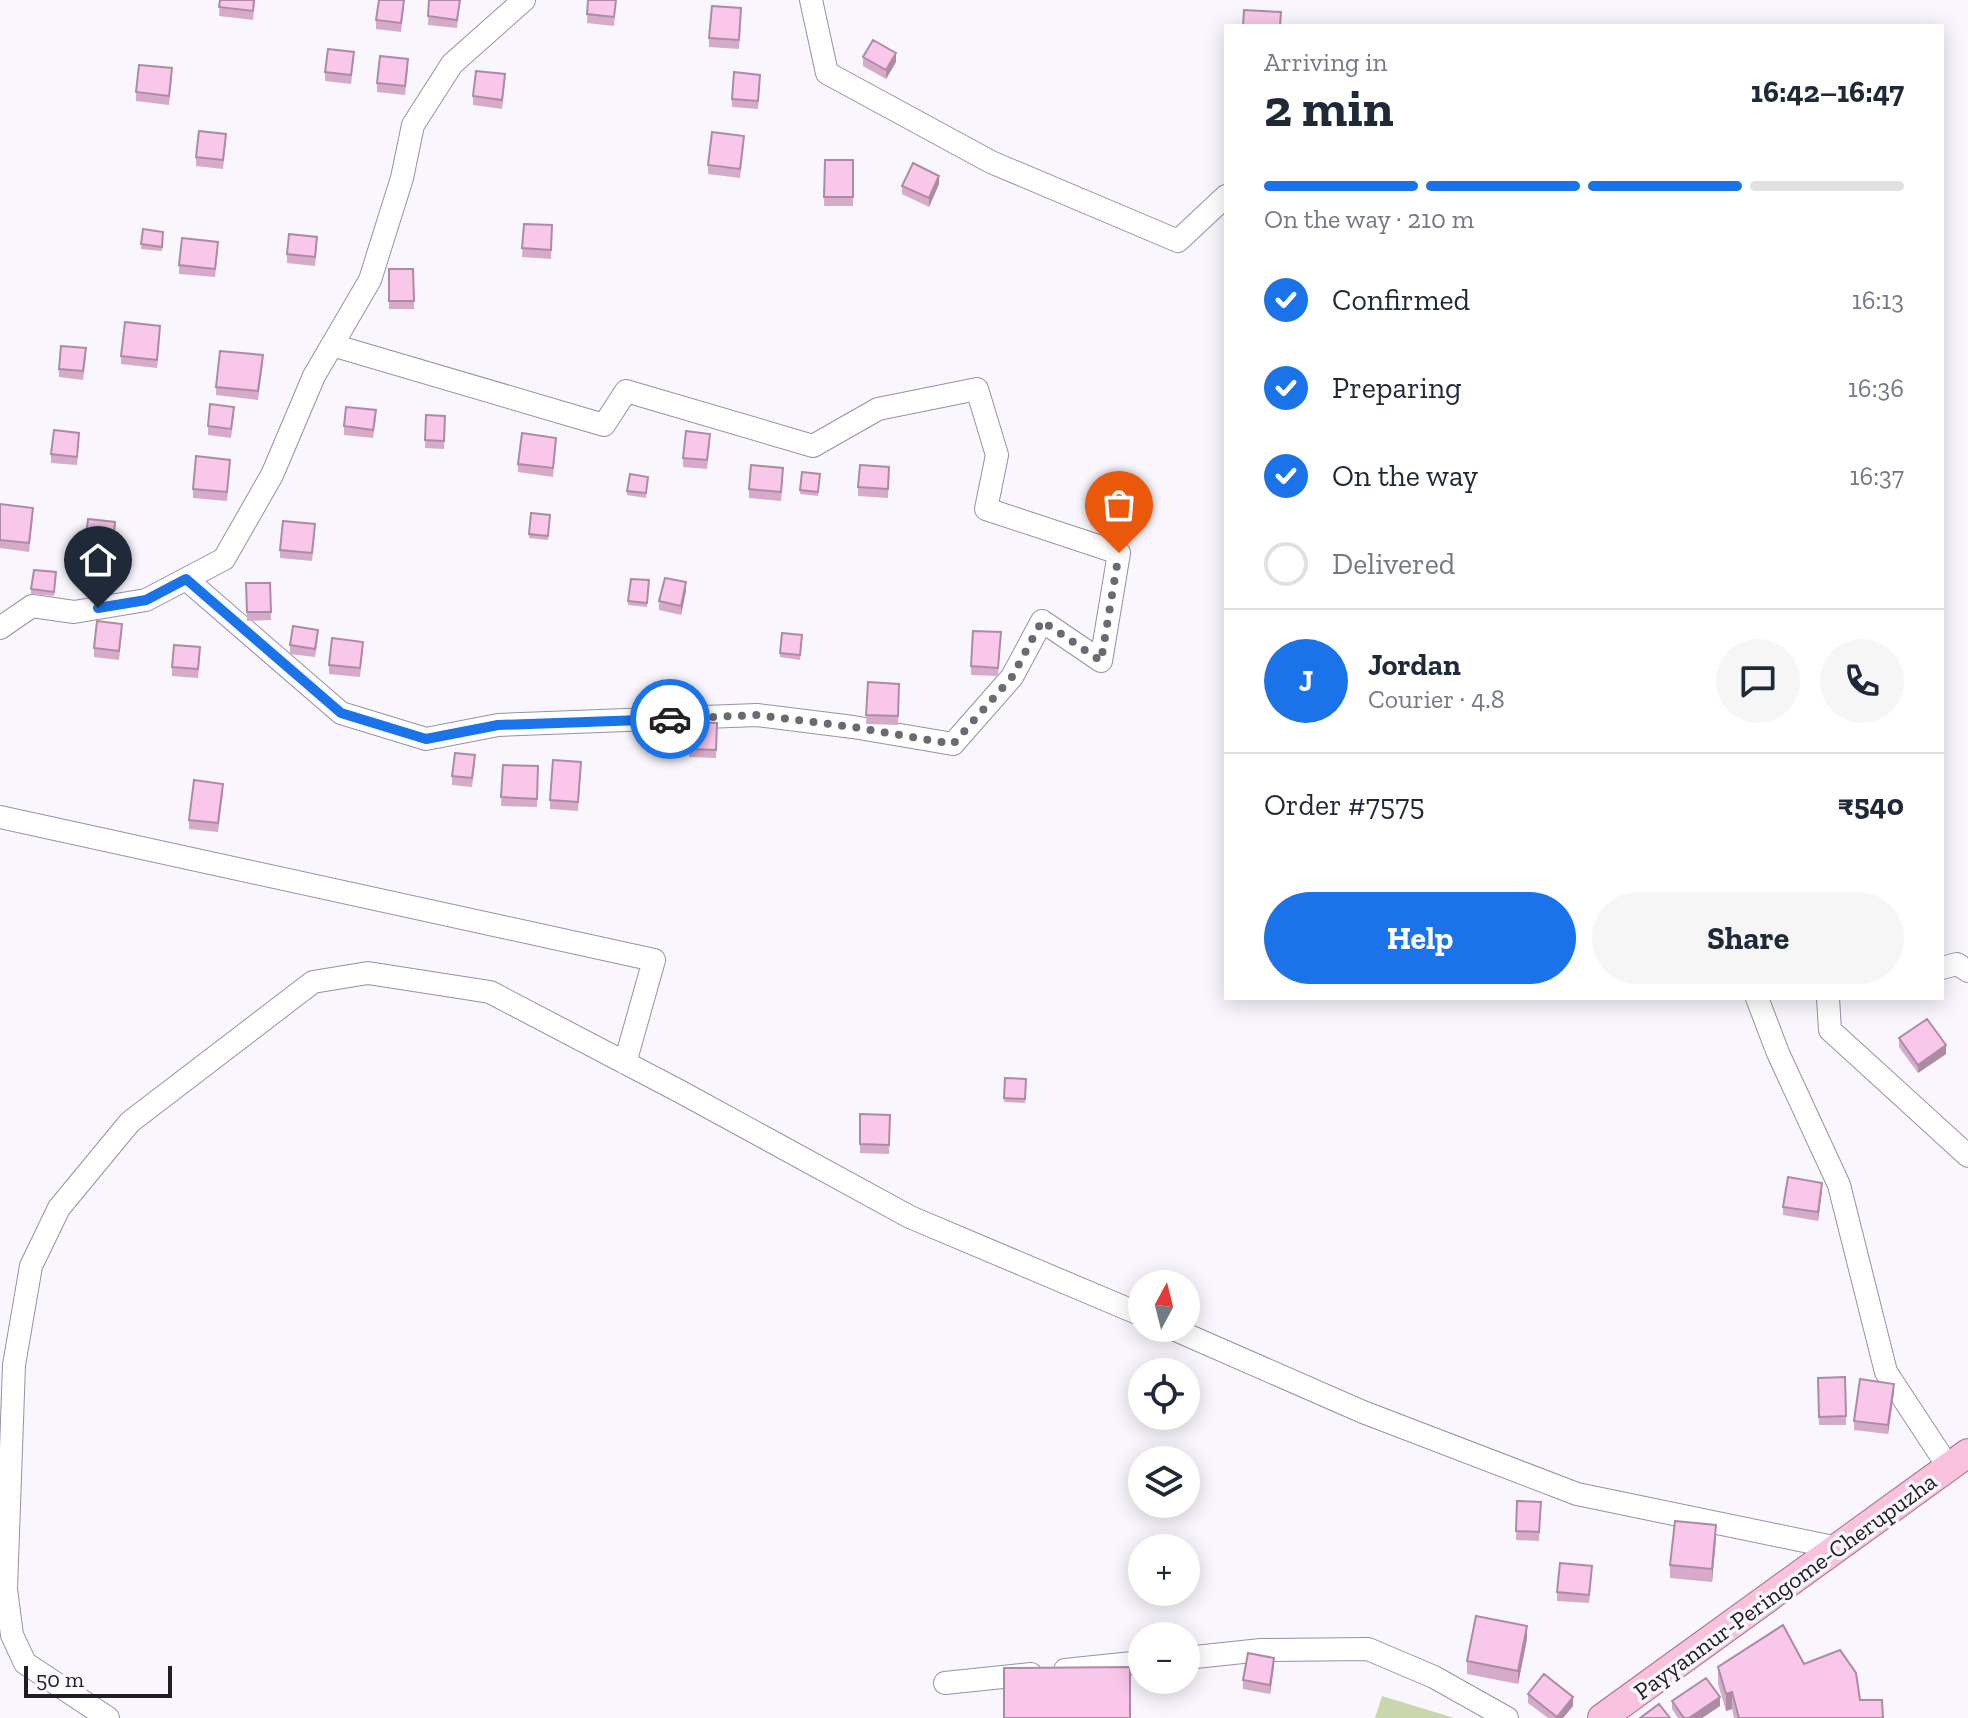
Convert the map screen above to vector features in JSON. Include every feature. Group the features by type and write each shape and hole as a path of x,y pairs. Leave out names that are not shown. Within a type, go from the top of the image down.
{"main road":[{"name":"Payyannur-Peringome-Cherupuzha","path":"1602,1718 1959,1461"}],"street":[{"path":"0,628 32,606 74,612 146,600 224,559 272,475 314,376 370,280 402,178 413,125 452,64 524,0"},
{"path":"811,0 827,73 991,162 1178,241 1224,198"},
{"path":"186,579 341,713 426,739 498,725 757,715 953,744 1012,677 1042,621 1101,661 1119,553 986,509 997,455 977,389 878,409 813,446 626,391 604,425 332,345"},
{"path":"0,817 654,960 625,1063"},
{"path":"1944,967 1957,964 1968,971"},
{"path":"108,1718 25,1663 6,1638 14,1365 31,1266 59,1208 130,1122 313,982 368,973 490,992 910,1217 1128,1309"},
{"path":"1758,1000 1778,1053 1839,1185 1886,1372 1959,1461"},
{"path":"1828,1000 1830,1030 1968,1156"},
{"path":"1200,1341 1363,1412 1577,1494 1838,1548"},
{"path":"1200,1657 1261,1650 1368,1649 1434,1677 1507,1718"},
{"path":"945,1683 1128,1663"}],"green space":[{"path":"1382,1696 1454,1718 1375,1718"}],"building":[{"path":"220,0 254,0 253,11 219,7"},
{"path":"379,0 404,0 401,23 376,20"},
{"path":"429,0 460,0 457,20 428,16"},
{"path":"588,0 616,0 614,17 587,14"},
{"path":"712,6 741,8 739,40 709,38"},
{"path":"1244,10 1281,12 1280,24 1243,24"},
{"path":"873,40 896,53 886,70 863,57"},
{"path":"328,49 354,52 351,75 325,72"},
{"path":"380,56 408,59 405,86 377,83"},
{"path":"139,65 172,68 169,96 136,92"},
{"path":"476,71 505,74 502,100 473,96"},
{"path":"734,72 760,75 758,101 732,99"},
{"path":"199,131 226,134 223,160 196,157"},
{"path":"712,132 744,136 740,169 708,165"},
{"path":"825,160 853,160 853,197 824,197"},
{"path":"913,163 939,176 929,198 902,186"},
{"path":"524,224 552,225 551,250 522,248"},
{"path":"143,229 163,232 162,247 141,244"},
{"path":"289,234 317,237 315,257 287,254"},
{"path":"182,238 218,242 215,269 179,265"},
{"path":"389,269 413,269 414,301 389,301"},
{"path":"125,322 160,326 157,360 121,356"},
{"path":"61,346 86,348 83,371 59,369"},
{"path":"220,351 263,355 258,391 216,387"},
{"path":"210,404 234,407 231,429 208,426"},
{"path":"346,407 376,410 373,430 344,426"},
{"path":"426,415 445,416 444,441 425,440"},
{"path":"54,430 79,433 77,457 51,454"},
{"path":"686,431 710,434 707,460 683,458"},
{"path":"522,433 556,438 553,468 518,464"},
{"path":"196,456 230,460 227,492 193,489"},
{"path":"751,465 783,468 781,492 749,489"},
{"path":"860,465 889,467 888,489 858,487"},
{"path":"802,472 820,474 818,492 800,490"},
{"path":"630,474 648,477 646,493 627,491"},
{"path":"0,504 33,508 29,543 0,540"},
{"path":"531,513 550,515 548,536 529,534"},
{"path":"88,519 115,522 112,556 84,553"},
{"path":"283,521 315,524 312,553 280,550"},
{"path":"34,570 56,572 54,592 31,589"},
{"path":"665,578 686,582 681,606 659,601"},
{"path":"631,579 649,580 647,603 628,601"},
{"path":"246,583 270,583 271,612 247,612"},
{"path":"97,621 122,624 119,651 94,648"},
{"path":"293,626 318,630 315,649 290,645"},
{"path":"973,631 1001,632 998,668 971,666"},
{"path":"782,633 802,635 800,655 780,653"},
{"path":"332,638 363,642 360,668 329,665"},
{"path":"174,645 200,647 198,669 172,667"},
{"path":"868,682 899,684 898,716 866,715"},
{"path":"690,722 717,723 716,750 689,749"},
{"path":"455,753 475,755 472,778 452,776"},
{"path":"553,760 581,762 578,802 550,800"},
{"path":"503,765 538,766 537,799 501,797"},
{"path":"194,780 223,784 218,823 189,820"},
{"path":"1927,1019 1946,1045 1918,1065 1899,1038"},
{"path":"1005,1078 1026,1079 1025,1099 1004,1098"},
{"path":"860,1114 890,1115 889,1145 860,1144"},
{"path":"1788,1177 1822,1183 1818,1212 1783,1207"},
{"path":"1845,1377 1846,1416 1819,1417 1818,1378"},
{"path":"1860,1379 1894,1384 1888,1425 1854,1421"},
{"path":"1517,1501 1541,1502 1539,1532 1516,1531"},
{"path":"1675,1521 1716,1525 1712,1569 1670,1565"},
{"path":"1560,1563 1592,1566 1589,1595 1557,1592"},
{"path":"1476,1616 1527,1626 1518,1671 1467,1661"},
{"path":"1783,1625 1804,1664 1840,1650 1856,1673 1860,1700 1882,1700 1883,1718 1739,1718 1732,1692 1726,1694 1718,1667"},
{"path":"1248,1653 1274,1658 1270,1685 1243,1680"},
{"path":"1128,1667 1130,1718 1004,1718 1004,1668"},
{"path":"1544,1674 1573,1697 1557,1717 1528,1694"},
{"path":"1706,1678 1720,1697 1689,1718 1684,1718 1672,1701"},
{"path":"1659,1704 1670,1718 1640,1718"}],"way so far":[{"path":"670,719 757,715 953,744 1012,677 1042,621 1101,661 1119,553"}],"route":[{"path":"98,608 146,600 186,579 341,713 426,739 498,725 670,719"}]}
